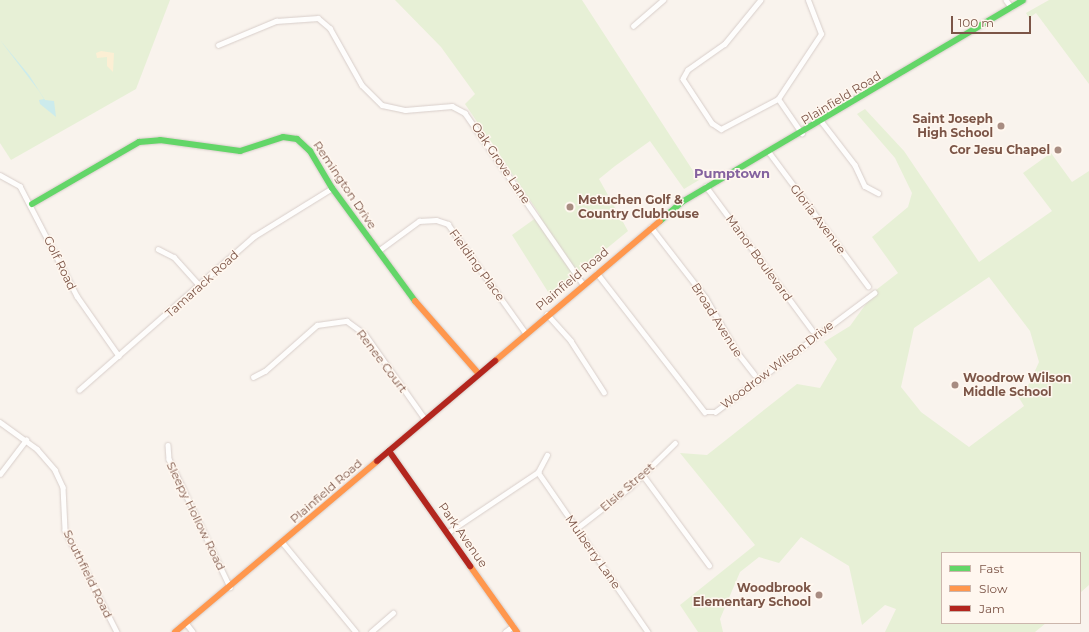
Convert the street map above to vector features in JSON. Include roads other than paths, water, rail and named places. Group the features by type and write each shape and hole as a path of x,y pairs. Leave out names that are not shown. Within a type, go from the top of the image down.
{"street":[{"path":"633,26 664,0"},
{"path":"761,0 725,44 688,70 683,79 712,123 721,129 778,98 821,34 808,0"},
{"path":"1006,0 1011,7"},
{"name":"Plainfield Road","path":"175,632 283,543 525,332 651,228 706,186 802,134 1023,0"},
{"name":"Oak Grove Lane","path":"218,45 276,21 318,18 330,28 362,85 382,105 406,110 452,106 465,113 583,284"},
{"path":"778,98 802,134"},
{"path":"822,122 855,164 865,186 878,193"},
{"name":"Remington Drive","path":"32,204 131,145 149,140 240,151 290,136 310,151 332,188 412,298 478,373"},
{"name":"Gloria Avenue","path":"769,152 868,286"},
{"name":"Golf Road","path":"0,175 20,186 32,204 77,296 119,356"},
{"name":"Manor Boulevard","path":"706,186 812,330"},
{"name":"Tamarack Road","path":"79,390 200,286 253,237 332,188"},
{"name":"Fielding Place","path":"378,251 419,221 436,220 448,224 525,332"},
{"name":"Broad Avenue","path":"651,228 706,298 737,352 754,374"},
{"path":"158,249 174,257 200,286"},
{"name":"Woodrow Wilson Drive","path":"597,272 705,412 715,412 874,293"},
{"path":"547,314 570,341 604,392"},
{"name":"Renee Court","path":"253,377 265,372 317,325 347,321 364,334 425,419"},
{"name":"Southfield Road","path":"0,422 26,440 55,470 63,487 64,530 117,632"},
{"path":"0,474 26,440"},
{"name":"Elsie Street","path":"577,528 643,475 675,444"},
{"name":"Sleepy Hollow Road","path":"168,445 168,459 230,587"},
{"name":"Park Avenue","path":"389,452 517,632"},
{"path":"447,533 538,472 547,456"},
{"name":"Mulberry Lane","path":"538,472 648,632"},
{"path":"643,475 709,565"},
{"path":"283,543 356,632"},
{"path":"371,632 393,613"},
{"path":"186,623 193,632"},
{"path":"506,632 513,626"}],"water":[{"path":"0,40 29,75 45,100 54,101 56,117 40,104 39,100 44,99 39,91"}],"place":[{"name":"Saint Joseph High School","path":"1001,126"},
{"name":"Cor Jesu Chapel","path":"1058,150"},
{"name":"Metuchen Golf & Country Clubhouse","path":"570,207"},
{"name":"Woodrow Wilson Middle School","path":"955,385"},
{"name":"Woodbrook Elementary School","path":"819,595"}],"district":[{"name":"Pumptown","path":"732,173"}]}
